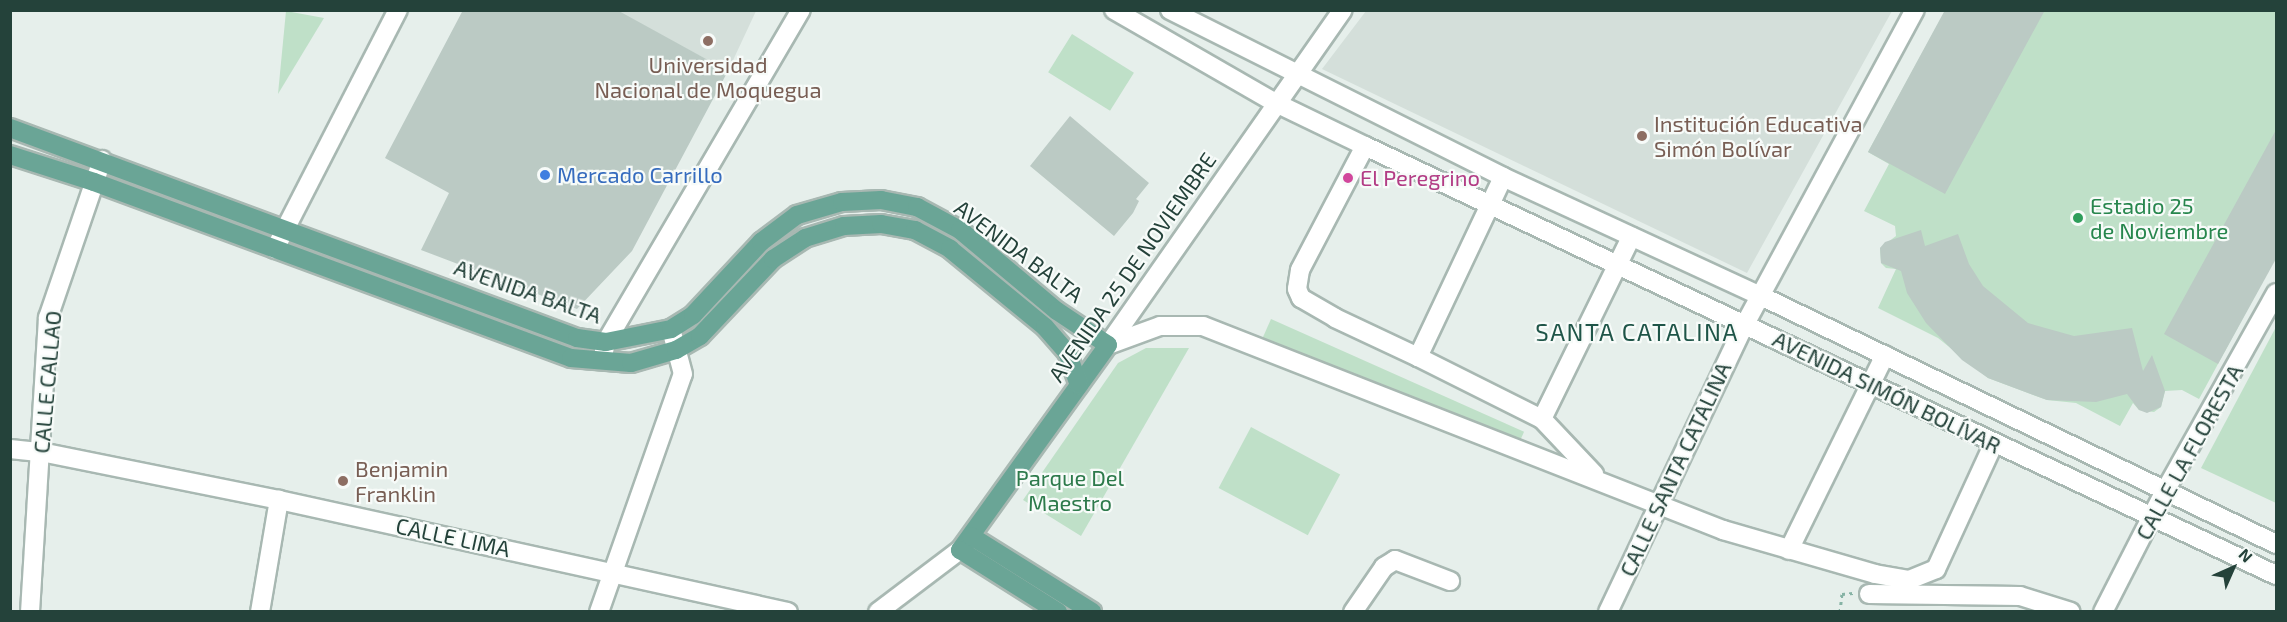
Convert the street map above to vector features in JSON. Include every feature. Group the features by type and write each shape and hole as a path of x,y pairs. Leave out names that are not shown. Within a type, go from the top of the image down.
{"main road":[{"name":"AVENIDA BALTA","path":"10,128 102,160 577,338 606,342 670,328 693,315 761,242 798,215 842,202 881,200 916,207 960,230 1057,311 1108,345"},
{"name":"AVENIDA BALTA","path":"10,155 94,182 571,358 631,363 676,350 700,336 773,259 805,238 844,226 881,224 915,230 950,249 1045,327 1067,352 1079,385"},
{"name":"AVENIDA 25 DE NOVIEMBRE","path":"965,543 1108,345"},
{"path":"965,543 1058,612"},
{"path":"965,543 1092,612"}],"street":[{"path":"275,249 398,10"},
{"path":"602,360 606,342 801,10"},
{"name":"AVENIDA SIMÓN BOLÍVAR","path":"1114,10 1276,103 2151,519 2277,575"},
{"name":"AVENIDA SIMÓN BOLÍVAR","path":"1170,10 1503,177 1761,296 2277,544"},
{"name":"AVENIDA 25 DE NOVIEMBRE","path":"1108,345 1343,10"},
{"name":"CALLE SANTA CATALINA","path":"1608,612 1657,501 1745,324 1915,10"},
{"path":"1365,146 1300,270 1297,289 1302,298 1335,318 1542,419 1599,478"},
{"name":"CALLE CALLAO","path":"30,612 48,318 102,160"},
{"path":"1418,357 1503,177"},
{"path":"1542,419 1631,237"},
{"name":"CALLE LA FLORESTA","path":"2103,612 2165,491 2277,293"},
{"path":"1108,345 1160,326 1203,326 1599,478 1723,530 1846,566 1910,580 1936,569 1994,443"},
{"path":"599,612 683,374 670,328"},
{"path":"1789,550 1885,355"},
{"path":"1968,431 1982,402"},
{"name":"CALLE LIMA","path":"10,449 41,452 279,500 788,612"},
{"path":"260,612 279,500"},
{"path":"878,612 965,543"},
{"path":"1353,612 1383,567 1395,560 1450,581"},
{"path":"1869,594 2020,596 2071,612"}],"path":[{"path":"1840,612 1842,594 1854,593 1854,585 1843,578 1846,566"}],"shaded area":[{"name":"Universidad Nacional de Moquegua","path":"617,11 756,11 728,71"},
{"name":"Institución Educativa Simón Bolívar","path":"1366,11 1892,11 1747,273 1322,69"}],"green space":[{"path":"286,11 324,18 278,94"},
{"name":"Estadio 25 de Noviembre","path":"1945,11 2276,11 2276,257 2199,399 2182,390 2165,391 2161,407 2154,412 2139,410 2133,403 2120,426 2076,403 2047,400 1988,378 1938,338 1878,308 1896,269 1886,268 1881,263 1880,248 1896,236 1895,226 1864,211 1889,164 1868,152"},
{"path":"1072,34 1134,73 1110,111 1048,72"},
{"path":"1271,319 1524,432 1512,459 1259,346"},
{"path":"2276,327 2276,503 2201,468"},
{"name":"Parque Del Maestro","path":"1146,348 1189,348 1081,536 1023,500 1118,363"},
{"path":"1251,427 1340,474 1308,535 1219,488"}],"building":[{"name":"Mercado Carrillo","path":"463,10 617,10 728,71 632,251 577,309 421,250 449,193 385,158"},
{"path":"1945,10 2045,10 1945,194 1868,152"},
{"path":"1070,116 1149,183 1136,199 1139,201 1133,213 1114,236 1030,166"},
{"path":"2277,128 2277,257 2218,364 2164,334"},
{"path":"1921,230 1925,246 1958,234 1969,264 1983,286 2028,323 2074,336 2132,328 2143,371 2152,355 2165,391 2161,407 2147,413 2139,410 2127,394 2096,402 2047,400 1988,378 1962,360 1926,323 1907,293 1901,271 1881,263 1880,248 1885,242"}],"place":[{"name":"Universidad Nacional de Moquegua","path":"708,41"},
{"name":"Institución Educativa Simón Bolívar","path":"1642,136"},
{"name":"Mercado Carrillo","path":"545,175"},
{"name":"El Peregrino","path":"1348,178"},
{"name":"Estadio 25 de Noviembre","path":"2078,218"},
{"name":"Benjamin Franklin","path":"343,481"}],"district":[{"name":"SANTA CATALINA","path":"1637,332"}]}
